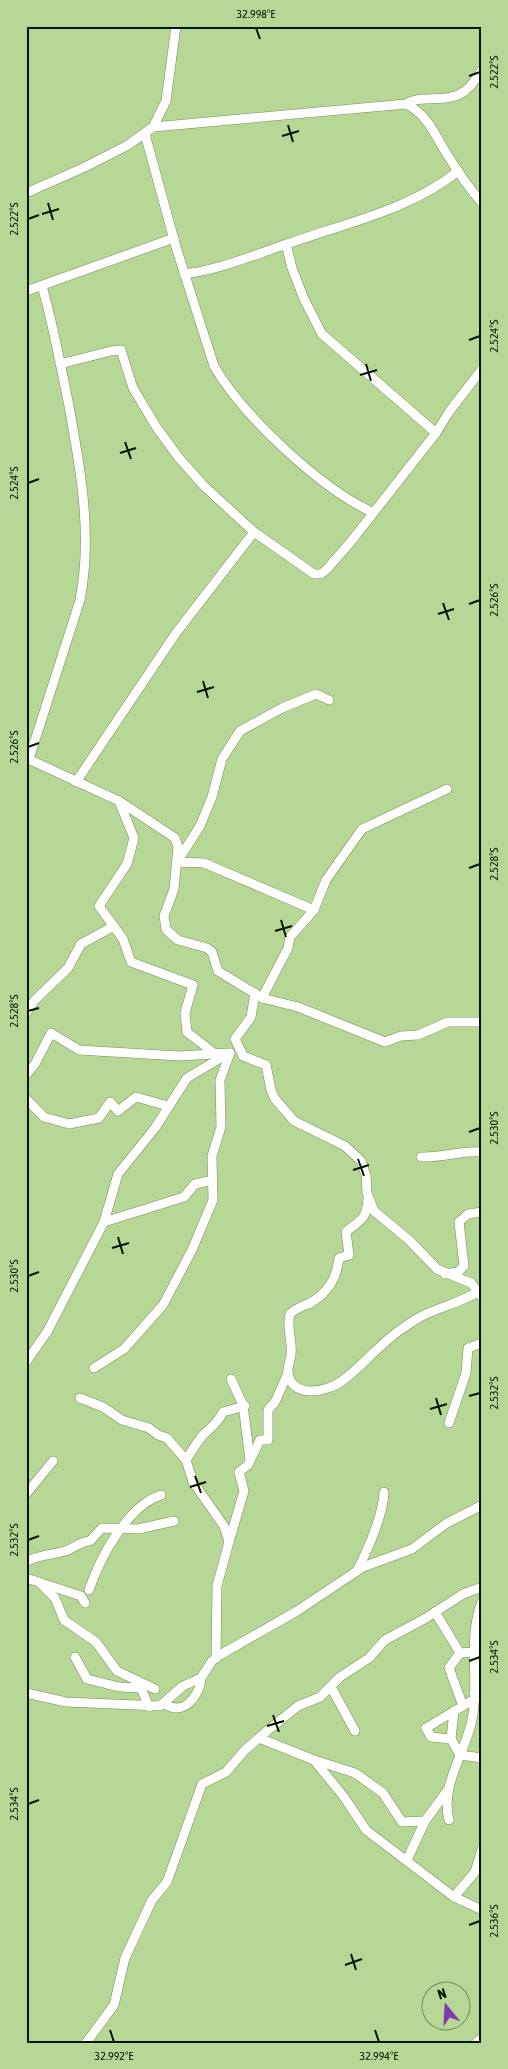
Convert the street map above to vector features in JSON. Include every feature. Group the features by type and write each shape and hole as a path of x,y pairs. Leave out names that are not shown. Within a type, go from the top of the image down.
{"street":[{"path":"26,193 85,167 145,134 153,127 166,100 176,26"},
{"path":"153,127 406,104 421,99 458,96 467,91 482,70"},
{"path":"406,104 419,112 429,122 458,171 482,203"},
{"path":"145,134 184,274 214,366 220,376 256,419 300,461 354,504 372,512"},
{"path":"184,274 202,272 415,198 445,182 458,171"},
{"path":"26,291 174,238"},
{"path":"286,244 292,268 304,299 322,334 436,433"},
{"path":"42,286 55,331 79,464 82,493 84,580 80,600 28,759 119,801 175,838 178,847 177,862 174,889 164,916 166,929 178,940 207,948 212,952 218,972 259,995 298,1007 385,1042 401,1036 418,1034 448,1022 482,1022"},
{"path":"60,364 122,350 133,388 157,428 179,458 204,486 254,532 306,571 314,574 321,574 349,544 372,512 436,433 449,412 482,370"},
{"path":"76,782 176,633 254,532"},
{"path":"177,862 200,826 212,797 222,758 240,731 282,708 316,694 329,700"},
{"path":"216,1658 217,1586 244,1491 240,1472 250,1460 260,1440 268,1440 268,1410 275,1402 288,1373 292,1353 288,1328 290,1314 320,1295 331,1284 339,1267 339,1258 349,1255 346,1232 356,1226 365,1216 368,1199 366,1174 361,1161 345,1146 294,1121 275,1099 269,1084 266,1065 244,1056 235,1039 252,1017 259,995 288,948 290,937 314,910 326,880 362,829 447,790"},
{"path":"119,801 131,826 134,838 127,864 98,906 123,938 131,962 193,985 185,1013 188,1032 215,1054"},
{"path":"177,862 204,863 314,910"},
{"path":"26,1014 34,1000 68,968 81,944 114,926"},
{"path":"26,1075 35,1064 51,1033 79,1050 179,1056 230,1053"},
{"path":"26,1362 47,1332 104,1222 118,1174 187,1078 230,1053"},
{"path":"94,1368 124,1349 163,1305 192,1250 213,1200 212,1156 221,1127 220,1080 230,1053"},
{"path":"26,1099 44,1117 69,1124 100,1118 110,1102 118,1111 136,1097 168,1106"},
{"path":"421,1157 436,1158 470,1152 482,1152"},
{"path":"104,1222 184,1196 195,1184 213,1180"},
{"path":"288,1373 293,1386 301,1390 314,1391 332,1387 342,1382 389,1338 421,1316 480,1295 471,1283 445,1274 430,1263 409,1240 374,1211 368,1199"},
{"path":"445,1274 458,1272 464,1266 459,1222 468,1214 482,1212"},
{"path":"449,1422 466,1373 468,1348 482,1342"},
{"path":"231,1379 244,1406 250,1460"},
{"path":"80,1398 103,1406 122,1420 149,1428 158,1435 167,1438 186,1460 193,1482 224,1526 229,1542"},
{"path":"186,1460 204,1434 217,1424 223,1412 244,1406"},
{"path":"26,1494 52,1461"},
{"path":"357,1571 373,1535 384,1502 384,1492"},
{"path":"89,1590 97,1565 121,1529 148,1500 161,1495"},
{"path":"165,1704 174,1708 187,1705 198,1692 201,1678 216,1658 296,1611 357,1571 412,1549 447,1523 482,1505"},
{"path":"26,1562 34,1558 68,1550 84,1541 90,1541 102,1528 138,1529 174,1521"},
{"path":"26,1578 82,1596 84,1603"},
{"path":"39,1582 55,1598 64,1620 96,1642 117,1672 155,1689"},
{"path":"86,2043 114,2005 125,1958 152,1900 167,1882 202,1784 226,1772 245,1750 259,1738 298,1706 320,1697 340,1676 369,1658 385,1640 463,1594 482,1587"},
{"path":"450,1820 446,1808 449,1788 469,1734 479,1696 474,1652 482,1602"},
{"path":"435,1612 460,1653"},
{"path":"463,1706 449,1668 460,1653 474,1652"},
{"path":"75,1657 87,1680 119,1687 141,1688 150,1707"},
{"path":"26,1693 66,1702 150,1707 165,1704 183,1686 201,1678"},
{"path":"331,1687 355,1731"},
{"path":"451,1739 431,1737 426,1728 479,1696"},
{"path":"454,1711 451,1739 460,1755"},
{"path":"259,1738 314,1760 355,1772 383,1793 402,1822 425,1820"},
{"path":"460,1755 482,1758"},
{"path":"314,1760 344,1797 366,1830 454,1896 482,1910"},
{"path":"407,1860 425,1820 449,1788"},
{"path":"454,1896 474,1872 482,1849"},
{"path":"476,2043 482,2038"}]}
